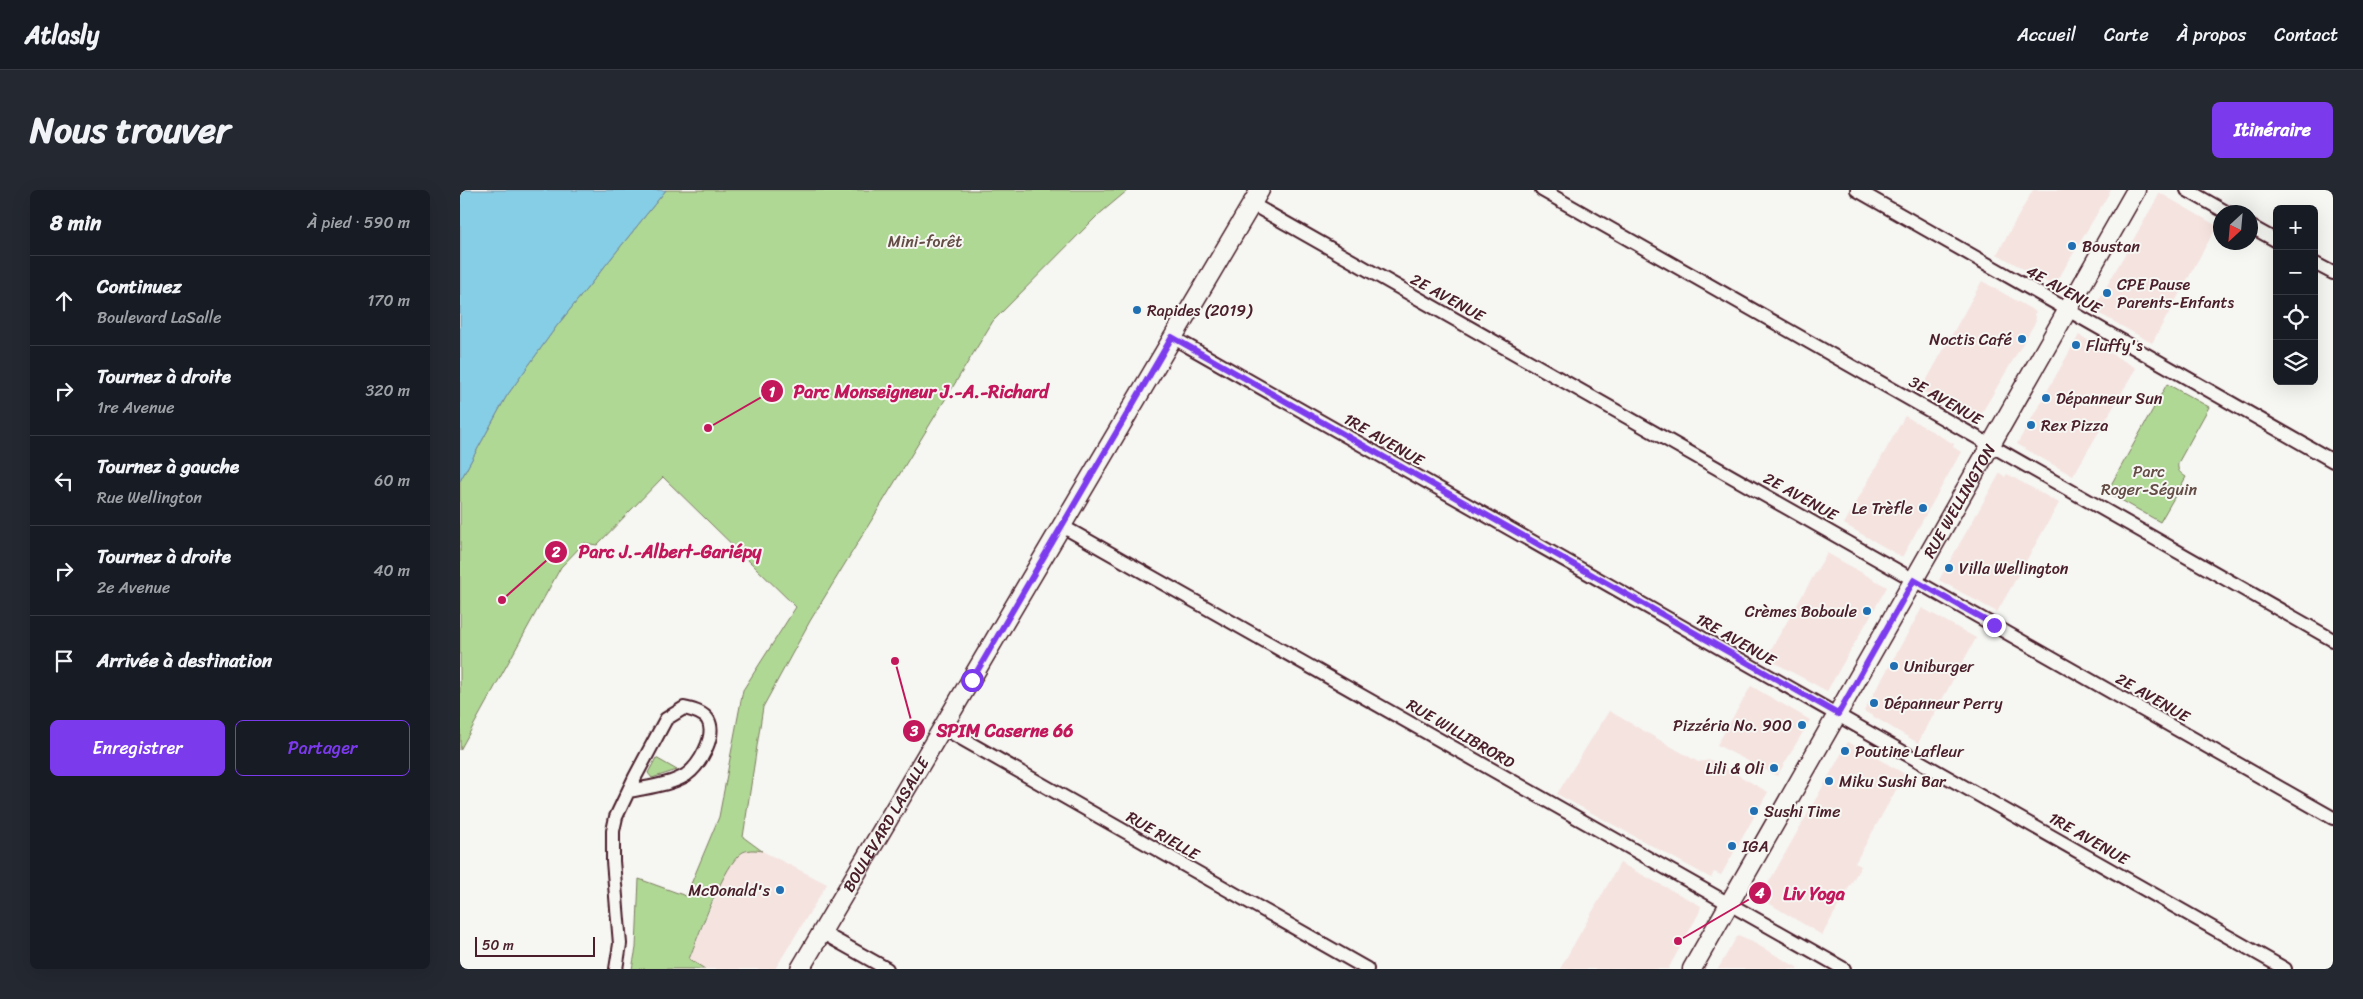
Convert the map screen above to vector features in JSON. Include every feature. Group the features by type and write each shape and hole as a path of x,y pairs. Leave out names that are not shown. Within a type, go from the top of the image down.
{"main road":[{"name":"RUE WELLINGTON","path":"1692,969 2136,190"},
{"name":"BOULEVARD LASALLE","path":"800,969 1256,197"}],"street":[{"name":"3E AVENUE","path":"1542,190 2333,640"},
{"name":"4E AVENUE","path":"1857,190 2333,461"},
{"path":"2188,190 2214,205"},
{"name":"2E AVENUE","path":"1256,197 1914,580 2333,818"},
{"path":"2258,230 2273,239"},
{"path":"2318,264 2333,273"},
{"name":"1RE AVENUE","path":"1172,337 2285,969"},
{"name":"RUE WILLIBRORD","path":"1062,526 1844,969"},
{"path":"616,969 620,944 613,831 616,817 630,791 634,777 666,719 684,708 697,711 707,718 710,726 710,736 693,770 669,782 630,791"},
{"name":"RUE RIELLE","path":"943,728 1367,969"},
{"path":"821,932 886,969"}],"shaded area":[{"path":"2033,190 2111,190 2054,286 1997,254"},
{"path":"2160,193 2213,224 2213,233 2152,343 2093,310"},
{"path":"1982,281 2036,312 2034,314 2036,321 1977,421 1921,390"},
{"path":"2079,335 2136,368 2073,476 2017,444"},
{"path":"1905,416 1954,444 1953,447 1961,452 1902,557 1844,524"},
{"path":"2000,473 2005,477 2007,474 2059,503 1997,612 1939,580"},
{"path":"1827,553 1887,587 1827,691 1766,658"},
{"path":"1922,608 1976,638 1918,743 1864,711"},
{"path":"1751,686 1810,720 1777,776 1717,745"},
{"path":"1609,711 1698,762 1711,760 1768,792 1721,875 1714,872 1711,878 1557,794"},
{"path":"1848,742 1905,774 1855,863 1861,866 1822,935 1760,898"},
{"path":"750,849 762,851 827,884 775,969 705,969 689,959 726,872 736,857"},
{"path":"1620,863 1701,906 1668,969 1560,969"},
{"path":"1738,935 1745,938 1800,969 1718,969"}],"green space":[{"name":"Mini-forêt","path":"666,190 1128,190 1097,216 993,321 810,621 763,707 743,837 762,851 751,850 743,852 728,869 720,884 689,959 705,969 632,969 636,948 639,879 686,896 719,817 743,690 796,607 663,477 597,545 584,543 561,567 460,750 460,481 506,397 556,327"},
{"name":"Parc Roger-Séguin","path":"2167,384 2209,407 2178,463 2179,472 2186,477 2160,522 2107,492"},
{"path":"656,758 677,770 652,778 648,773"}],"water":[{"path":"460,190 666,190 556,327 506,397 460,481"}],"place":[{"name":"Boustan","path":"2072,246"},
{"name":"CPE Pause Parents-Enfants","path":"2107,293"},
{"name":"Rapides (2019)","path":"1137,310"},
{"name":"Noctis Café","path":"2022,339"},
{"name":"Fluffy's","path":"2076,345"},
{"name":"Dépanneur Sun","path":"2046,398"},
{"name":"Rex Pizza","path":"2031,425"},
{"name":"Parc Monseigneur J.-A.-Richard","path":"708,428"},
{"name":"Le Trèfle","path":"1923,508"},
{"name":"Villa Wellington","path":"1949,568"},
{"name":"Parc J.-Albert-Gariépy","path":"502,600"},
{"name":"Crèmes Boboule","path":"1867,611"},
{"name":"SPIM Caserne 66","path":"895,661"},
{"name":"Uniburger","path":"1894,666"},
{"name":"Dépanneur Perry","path":"1874,703"},
{"name":"Pizzéria No. 900","path":"1802,725"},
{"name":"Poutine Lafleur","path":"1845,751"},
{"name":"Lili & Oli","path":"1774,768"},
{"name":"Miku Sushi Bar","path":"1829,781"},
{"name":"Sushi Time","path":"1754,811"},
{"name":"IGA","path":"1732,846"},
{"name":"McDonald's","path":"780,890"},
{"name":"Liv Yoga","path":"1678,941"}],"route":[{"path":"972,680 1172,337 1838,714 1914,580 1994,625"}]}
